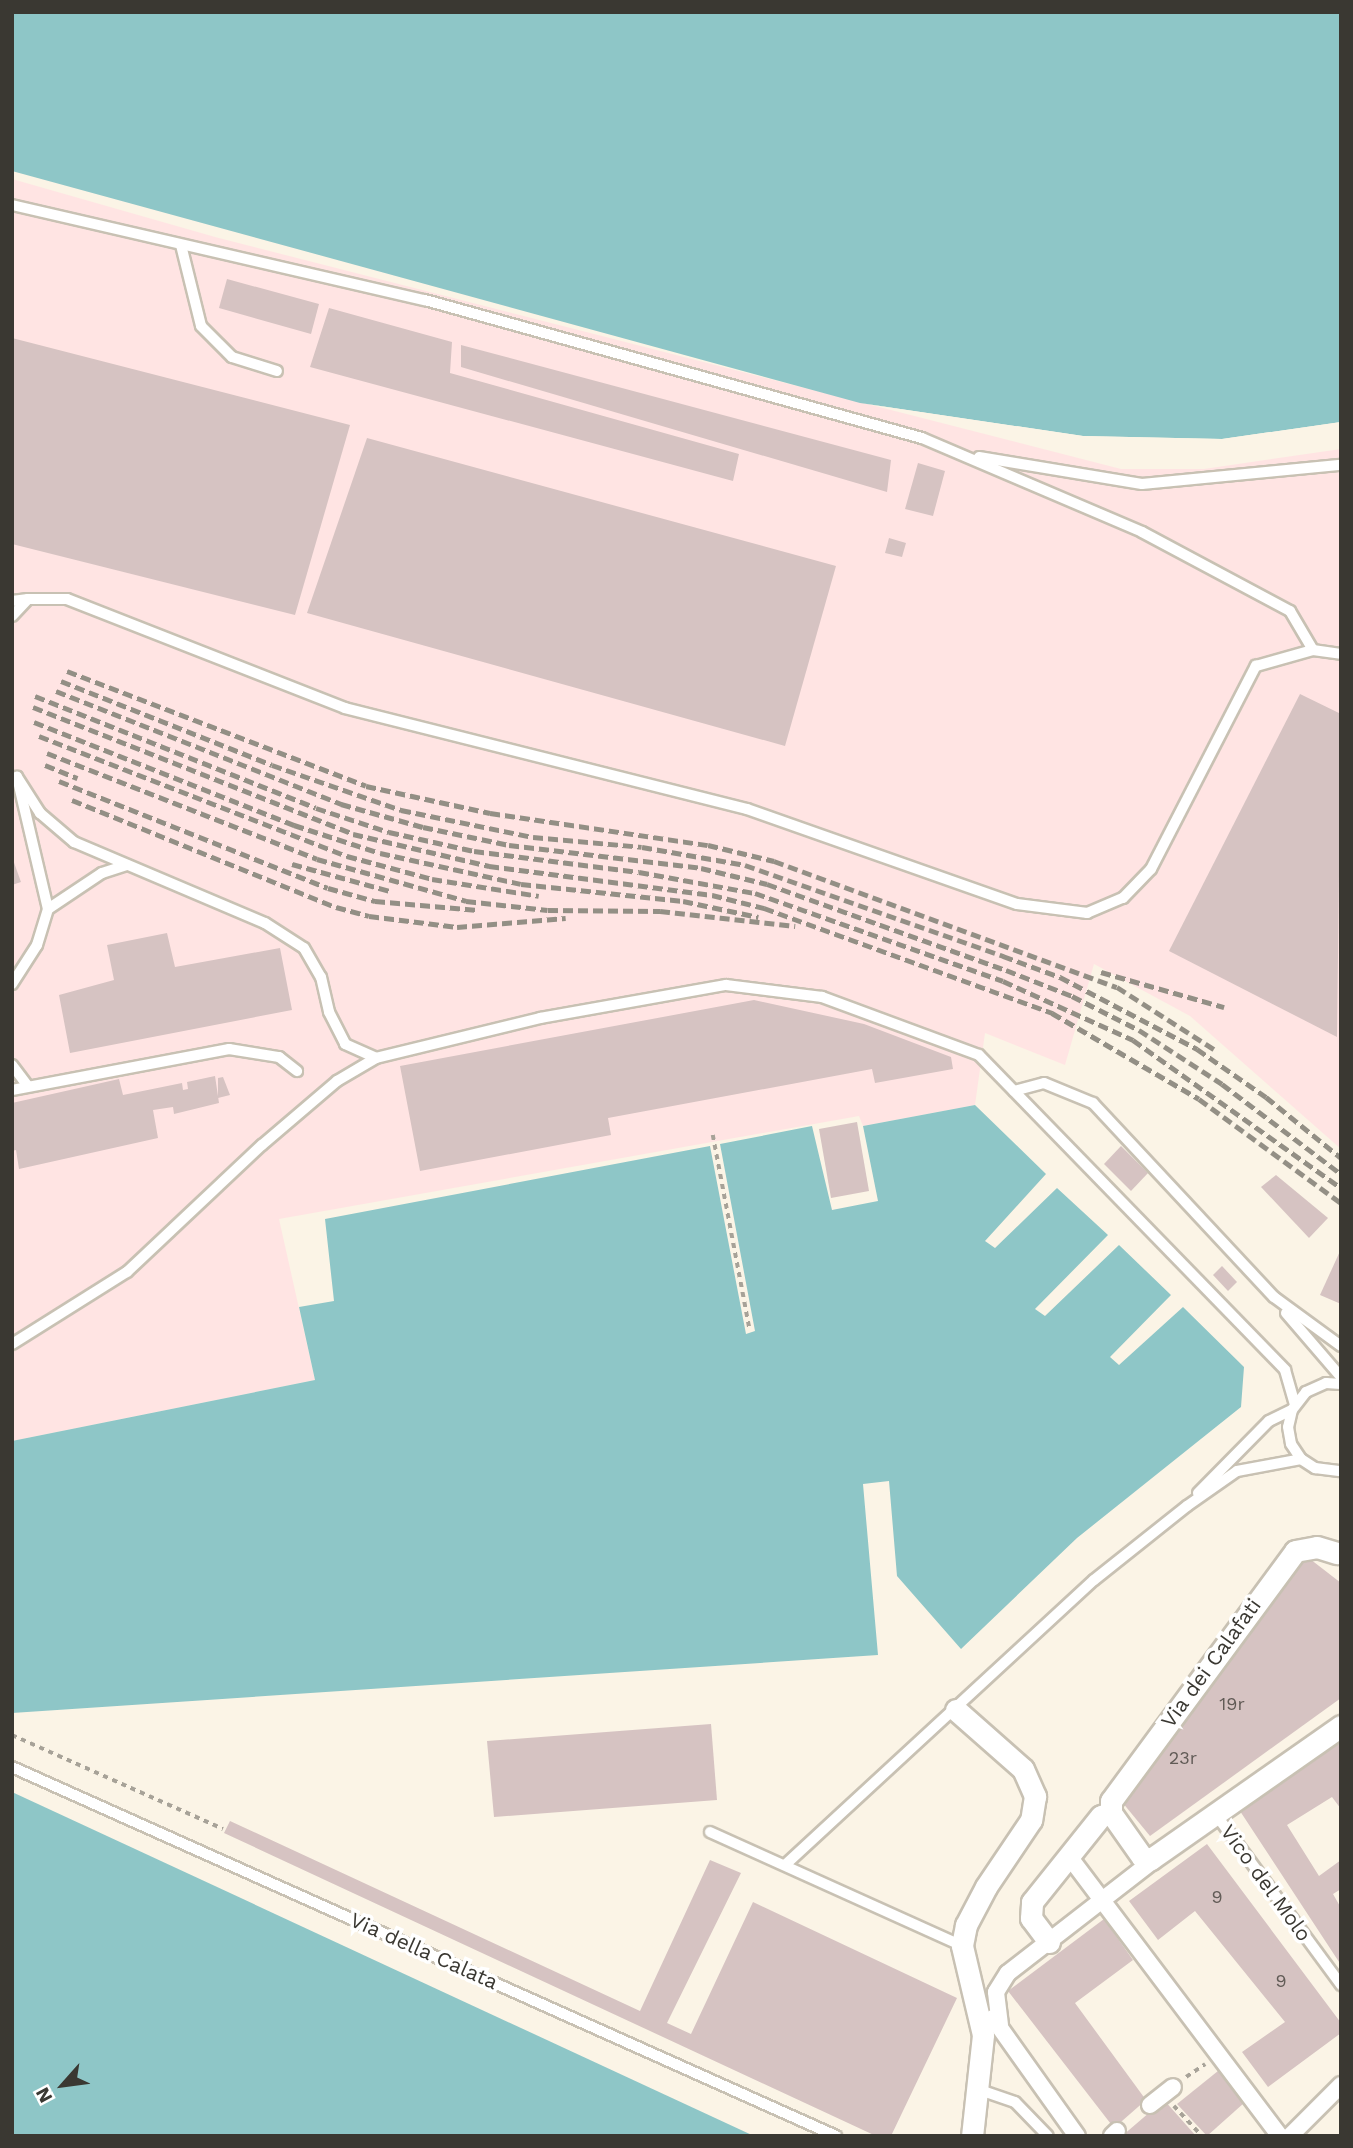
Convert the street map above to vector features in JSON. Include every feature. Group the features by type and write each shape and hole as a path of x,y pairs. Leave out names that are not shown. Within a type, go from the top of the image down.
{"street":[{"name":"Via dei Calafati","path":"1111,1813 1111,1801 1295,1551 1317,1547 1340,1553"},
{"path":"956,1710 1023,1769 1035,1796 1031,1820 986,1887 966,1925 962,1946 972,1999 983,2035 972,2136"},
{"path":"1000,2025 996,1992 1008,1973 1160,1855 1341,1726"},
{"path":"1049,1942 1031,1918 1032,1902 1101,1816 1111,1813 1142,1857 1160,1855"},
{"path":"1068,1855 1280,2136"},
{"path":"972,1999 1000,2025 1077,2136"},
{"path":"1290,2136 1341,2085"},
{"path":"1150,2105 1168,2090"}],"lane":[{"path":"12,205 425,300 922,438 1142,532 1290,611 1313,650"},
{"path":"181,245 201,326 232,356 277,371"},
{"path":"960,454 1142,484 1341,465"},
{"path":"12,616 28,599"},
{"path":"12,601 67,599 345,708 747,809 1017,904 1087,913 1123,898 1151,869 1256,666 1313,650 1341,654"},
{"path":"12,765 48,909 37,945 12,984"},
{"path":"17,777 40,813 74,842 265,923 304,948 321,977 329,1012 345,1044 376,1058"},
{"path":"48,909 102,873 127,865"},
{"path":"12,1344 127,1272 326,1089 376,1058 540,1018 726,985 822,997 943,1039 979,1055 1285,1370 1294,1407 1289,1435 1301,1459 1315,1468 1341,1471"},
{"path":"12,1090 229,1049 279,1057 297,1071"},
{"path":"12,1065 28,1086"},
{"path":"1014,1091 1044,1083 1093,1102 1274,1297 1341,1377"},
{"path":"1274,1297 1341,1346"},
{"path":"1187,1506 1222,1465 1269,1422 1294,1407 1311,1388 1341,1384"},
{"path":"785,1865 1094,1580 1187,1506 1237,1471 1301,1459"},
{"name":"Via della Calata","path":"12,1767 836,2136"},
{"name":"Vico del Molo","path":"1217,1816 1341,1985"},
{"path":"710,1832 962,1946"},
{"path":"977,2090 1015,2102 1048,2136"}],"path":[{"path":"713,1135 750,1331"},
{"path":"12,1735 223,1829"},
{"path":"1202,2136 1168,2090 1219,2054"}],"shaded area":[{"path":"12,179 215,237 1121,469 1204,469 1341,449 1341,1149 1190,1016 1094,964 1065,1065 985,1033 975,1105 863,1126 859,1116 279,1219 315,1380 12,1441"}],"water":[{"path":"12,12 1341,12 1341,422 1222,439 1083,436 860,403 12,171"},
{"path":"975,1105 1046,1174 985,1241 995,1248 1057,1188 1108,1235 1035,1309 1045,1316 1119,1245 1171,1295 1110,1357 1119,1365 1183,1307 1244,1367 1241,1407 1077,1538 961,1649 897,1576 889,1481 863,1484 878,1655 12,1713 12,1441 315,1380 299,1307 334,1301 325,1219 710,1146 746,1334 755,1331 720,1144 812,1126 832,1210 878,1201 863,1126"},
{"path":"12,1792 754,2136 12,2136"}],"pier":[{"path":"860,403 1083,436 1222,439 1341,422 1341,426 1223,442 1083,440"}],"building":[{"path":"227,279 319,304 311,334 219,308"},
{"path":"329,308 452,342 450,373 739,454 733,481 310,367"},
{"path":"12,338 350,425 295,615 12,544"},
{"path":"461,345 891,460 887,492 461,367"},
{"path":"367,438 836,566 785,746 307,613"},
{"path":"918,463 945,471 933,516 905,509"},
{"path":"889,538 906,543 902,557 885,553"},
{"path":"1300,694 1341,714 1337,1037 1169,951"},
{"path":"12,857 21,882 12,885"},
{"path":"167,933 175,967 280,948 292,1010 70,1053 59,995 114,980 107,945"},
{"path":"754,1000 864,1024 951,1057 953,1069 875,1083 872,1069 608,1118 611,1135 420,1171 400,1066"},
{"path":"215,1076 219,1103 174,1114 173,1107 153,1110 158,1138 19,1169 16,1150 12,1151 12,1103 119,1079 123,1095 182,1083 183,1090 188,1089 187,1082"},
{"path":"223,1077 230,1095 218,1098 218,1078"},
{"path":"857,1122 869,1191 831,1198 819,1129"},
{"path":"1121,1146 1148,1173 1131,1191 1104,1164"},
{"path":"1276,1175 1328,1218 1309,1238 1261,1187"},
{"path":"1341,1249 1341,1304 1320,1295"},
{"path":"1222,1266 1237,1282 1228,1291 1213,1275"},
{"path":"1301,1552 1341,1583 1341,1698 1150,1836 1122,1802"},
{"path":"711,1724 717,1800 494,1817 487,1741"},
{"path":"1334,1737 1341,1748 1341,1809 1332,1797 1287,1825 1319,1876 1341,1860 1341,1889 1333,1894 1341,1908 1341,1965 1238,1808"},
{"path":"230,1821 640,2011 710,1860 741,1873 667,2023 691,2034 753,1902 957,1998 891,2136 876,2136 224,1833"},
{"path":"1207,1844 1341,2023 1341,2033 1268,2087 1242,2052 1285,2022 1195,1911 1158,1940 1129,1901"},
{"path":"1104,1919 1133,1960 1075,2003 1146,2100 1114,2128 1008,1991"},
{"path":"1218,2071 1244,2103 1207,2136 1177,2104"},
{"path":"1164,2100 1196,2136 1122,2136"}],"railway":[{"path":"67,671 366,786 490,813 708,845 774,861 1117,987 1215,1050"},
{"path":"61,681 272,765 401,810 533,837 642,847 745,865 1060,977 1197,1049 1266,1097 1341,1158"},
{"path":"56,691 341,804 423,827 509,845 701,868 767,884 1006,970 1072,996 1139,1030 1222,1084 1341,1174"},
{"path":"35,696 316,808 389,832 474,851 639,872 755,893 1003,981 1133,1040 1341,1188"},
{"path":"33,707 353,834 489,866 712,895 764,908 1052,1013 1199,1099 1341,1203"},
{"path":"34,722 294,825 380,853 521,884 683,901 758,917"},
{"path":"39,736 347,856 432,879 539,896"},
{"path":"47,753 317,859 466,901 548,910 660,911 795,926"},
{"path":"45,765 78,778"},
{"path":"59,781 328,888 375,901 478,910"},
{"path":"72,800 336,907 369,916 457,927 566,918"},
{"path":"292,864 390,891"},
{"path":"1101,972 1224,1007"}]}
